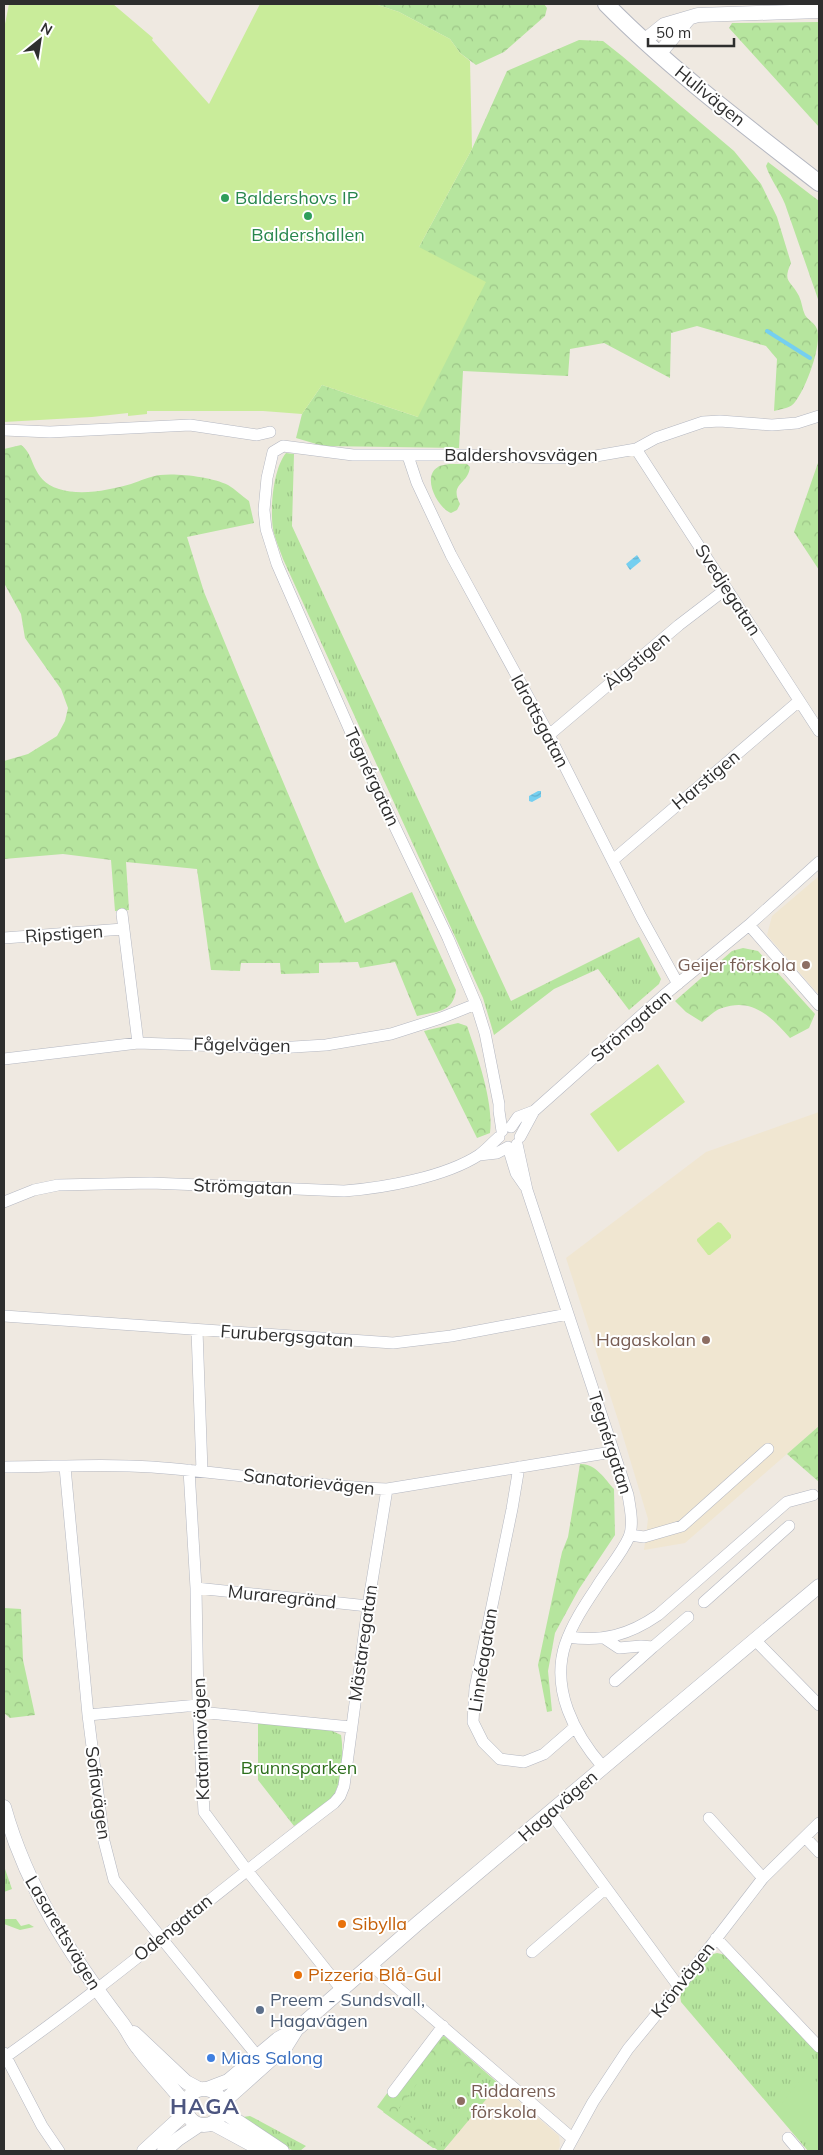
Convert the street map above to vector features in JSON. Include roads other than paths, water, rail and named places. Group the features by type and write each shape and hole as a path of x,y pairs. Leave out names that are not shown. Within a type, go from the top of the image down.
{"main road":[{"name":"Hulivägen","path":"606,4 644,41 723,108 819,183"}],"street":[{"path":"644,41 664,25 707,13 819,11"},
{"path":"659,54 689,18"},
{"name":"Baldershovsvägen","path":"276,449 283,446 353,455 408,456 456,454 555,458 590,457 636,449 656,438 704,422 720,421 772,425 797,423 819,416"},
{"path":"4,430 36,432 190,425 256,435 270,432"},
{"name":"Tegnérgatan","path":"276,449 267,478 264,510 266,529 277,564 363,760 444,930 476,1004 500,1104 508,1116 504,1132"},
{"name":"Svedjegatan","path":"636,449 819,731"},
{"name":"Idrottsgatan","path":"408,456 417,483 452,556 549,736 641,917 678,984"},
{"name":"Älgstigen","path":"549,736 680,625 726,589"},
{"name":"Harstigen","path":"613,860 799,701"},
{"name":"Strömgatan","path":"4,1202 34,1190 58,1185 151,1184 344,1191 368,1189 389,1186 431,1175 479,1155 497,1153 515,1143 534,1111 819,862"},
{"name":"Ripstigen","path":"122,914 138,1043"},
{"path":"749,925 819,1005"},
{"name":"Ripstigen","path":"4,938 123,929"},
{"name":"Fågelvägen","path":"4,1059 138,1043 277,1048 326,1044 391,1034 441,1018 476,1004"},
{"name":"Strömgatan","path":"479,1155 518,1117 534,1111"},
{"path":"504,1132 519,1132 515,1143 501,1142 504,1132"},
{"name":"Tegnérgatan","path":"515,1143 516,1173 527,1190 612,1452 628,1495 630,1535"},
{"name":"Furubergsgatan","path":"4,1316 393,1343 451,1336 568,1314"},
{"path":"197,1330 202,1471"},
{"path":"603,1767 592,1754 575,1727 565,1705 561,1679 563,1655 568,1637 582,1610 630,1535 644,1537 682,1526 768,1449"},
{"name":"Sanatorievägen","path":"4,1468 112,1465 202,1471 352,1488 387,1490 612,1452"},
{"name":"Sofiavägen","path":"65,1467 88,1715 104,1841 114,1880 261,2062"},
{"name":"Linnéagatan","path":"519,1468 475,1688 473,1722 484,1742 500,1759 524,1762 544,1754 575,1727"},
{"name":"Katarinavägen","path":"189,1470 196,1588 204,1812 246,1870 342,1990"},
{"name":"Mästaregatan","path":"340,1796 344,1786 368,1606 387,1490"},
{"path":"568,1637 598,1640 640,1628 787,1502 813,1495"},
{"path":"704,1602 790,1526"},
{"name":"Hagavägen","path":"203,2089 228,2081 286,2046 298,2028 370,1964 819,1586"},
{"name":"Muraregränd","path":"196,1588 368,1606"},
{"path":"616,1681 688,1616"},
{"path":"604,1638 619,1648 653,1647"},
{"path":"755,1640 819,1705"},
{"path":"88,1715 199,1708 351,1727"},
{"name":"Odengatan","path":"4,2056 96,1990 246,1870 334,1803 340,1796"},
{"name":"Lasarettsvägen","path":"4,1807 7,1827 43,1907 96,1990 124,2025 138,2048 185,2106"},
{"path":"551,1813 679,1987"},
{"path":"709,1818 763,1878"},
{"name":"Krönvägen","path":"566,2151 572,2138 628,2049 679,1987 763,1878 819,1823"},
{"path":"804,1837 819,1852"},
{"path":"532,1952 606,1888"},
{"path":"716,1938 819,2047"},
{"path":"370,1964 572,2138"},
{"name":"Lasarettsvägen","path":"124,2025 150,2046 186,2082 203,2089"},
{"path":"393,2092 443,2026"},
{"path":"4,2056 42,2126 59,2151"},
{"name":"Hagavägen","path":"222,2108 229,2096 261,2062"},
{"path":"144,2151 180,2118 191,2094 203,2089 217,2095 222,2108 282,2151"},
{"path":"185,2106 189,2119 206,2124 255,2149"},
{"path":"164,2151 217,2119 222,2108"},
{"path":"788,2138 799,2151"}],"water":[{"path":"637,555 641,561 630,570 626,564"},
{"path":"541,791 541,797 532,802 529,801 529,796"}],"waterway":[{"path":"767,331 810,358"}],"place":[{"name":"Baldershovs IP","path":"225,198"},
{"name":"Baldershallen","path":"308,216"},
{"name":"Geijer förskola","path":"806,965"},
{"name":"Hagaskolan","path":"706,1340"},
{"name":"Sibylla","path":"342,1924"},
{"name":"Pizzeria Blå-Gul","path":"298,1975"},
{"name":"Preem - Sundsvall, Hagavägen","path":"260,2010"},
{"name":"Mias Salong","path":"211,2058"},
{"name":"Riddarens förskola","path":"461,2101"}],"district":[{"name":"HAGA","path":"205,2106"}],"park label":[{"name":"Brunnsparken","path":"299,1768"}]}
